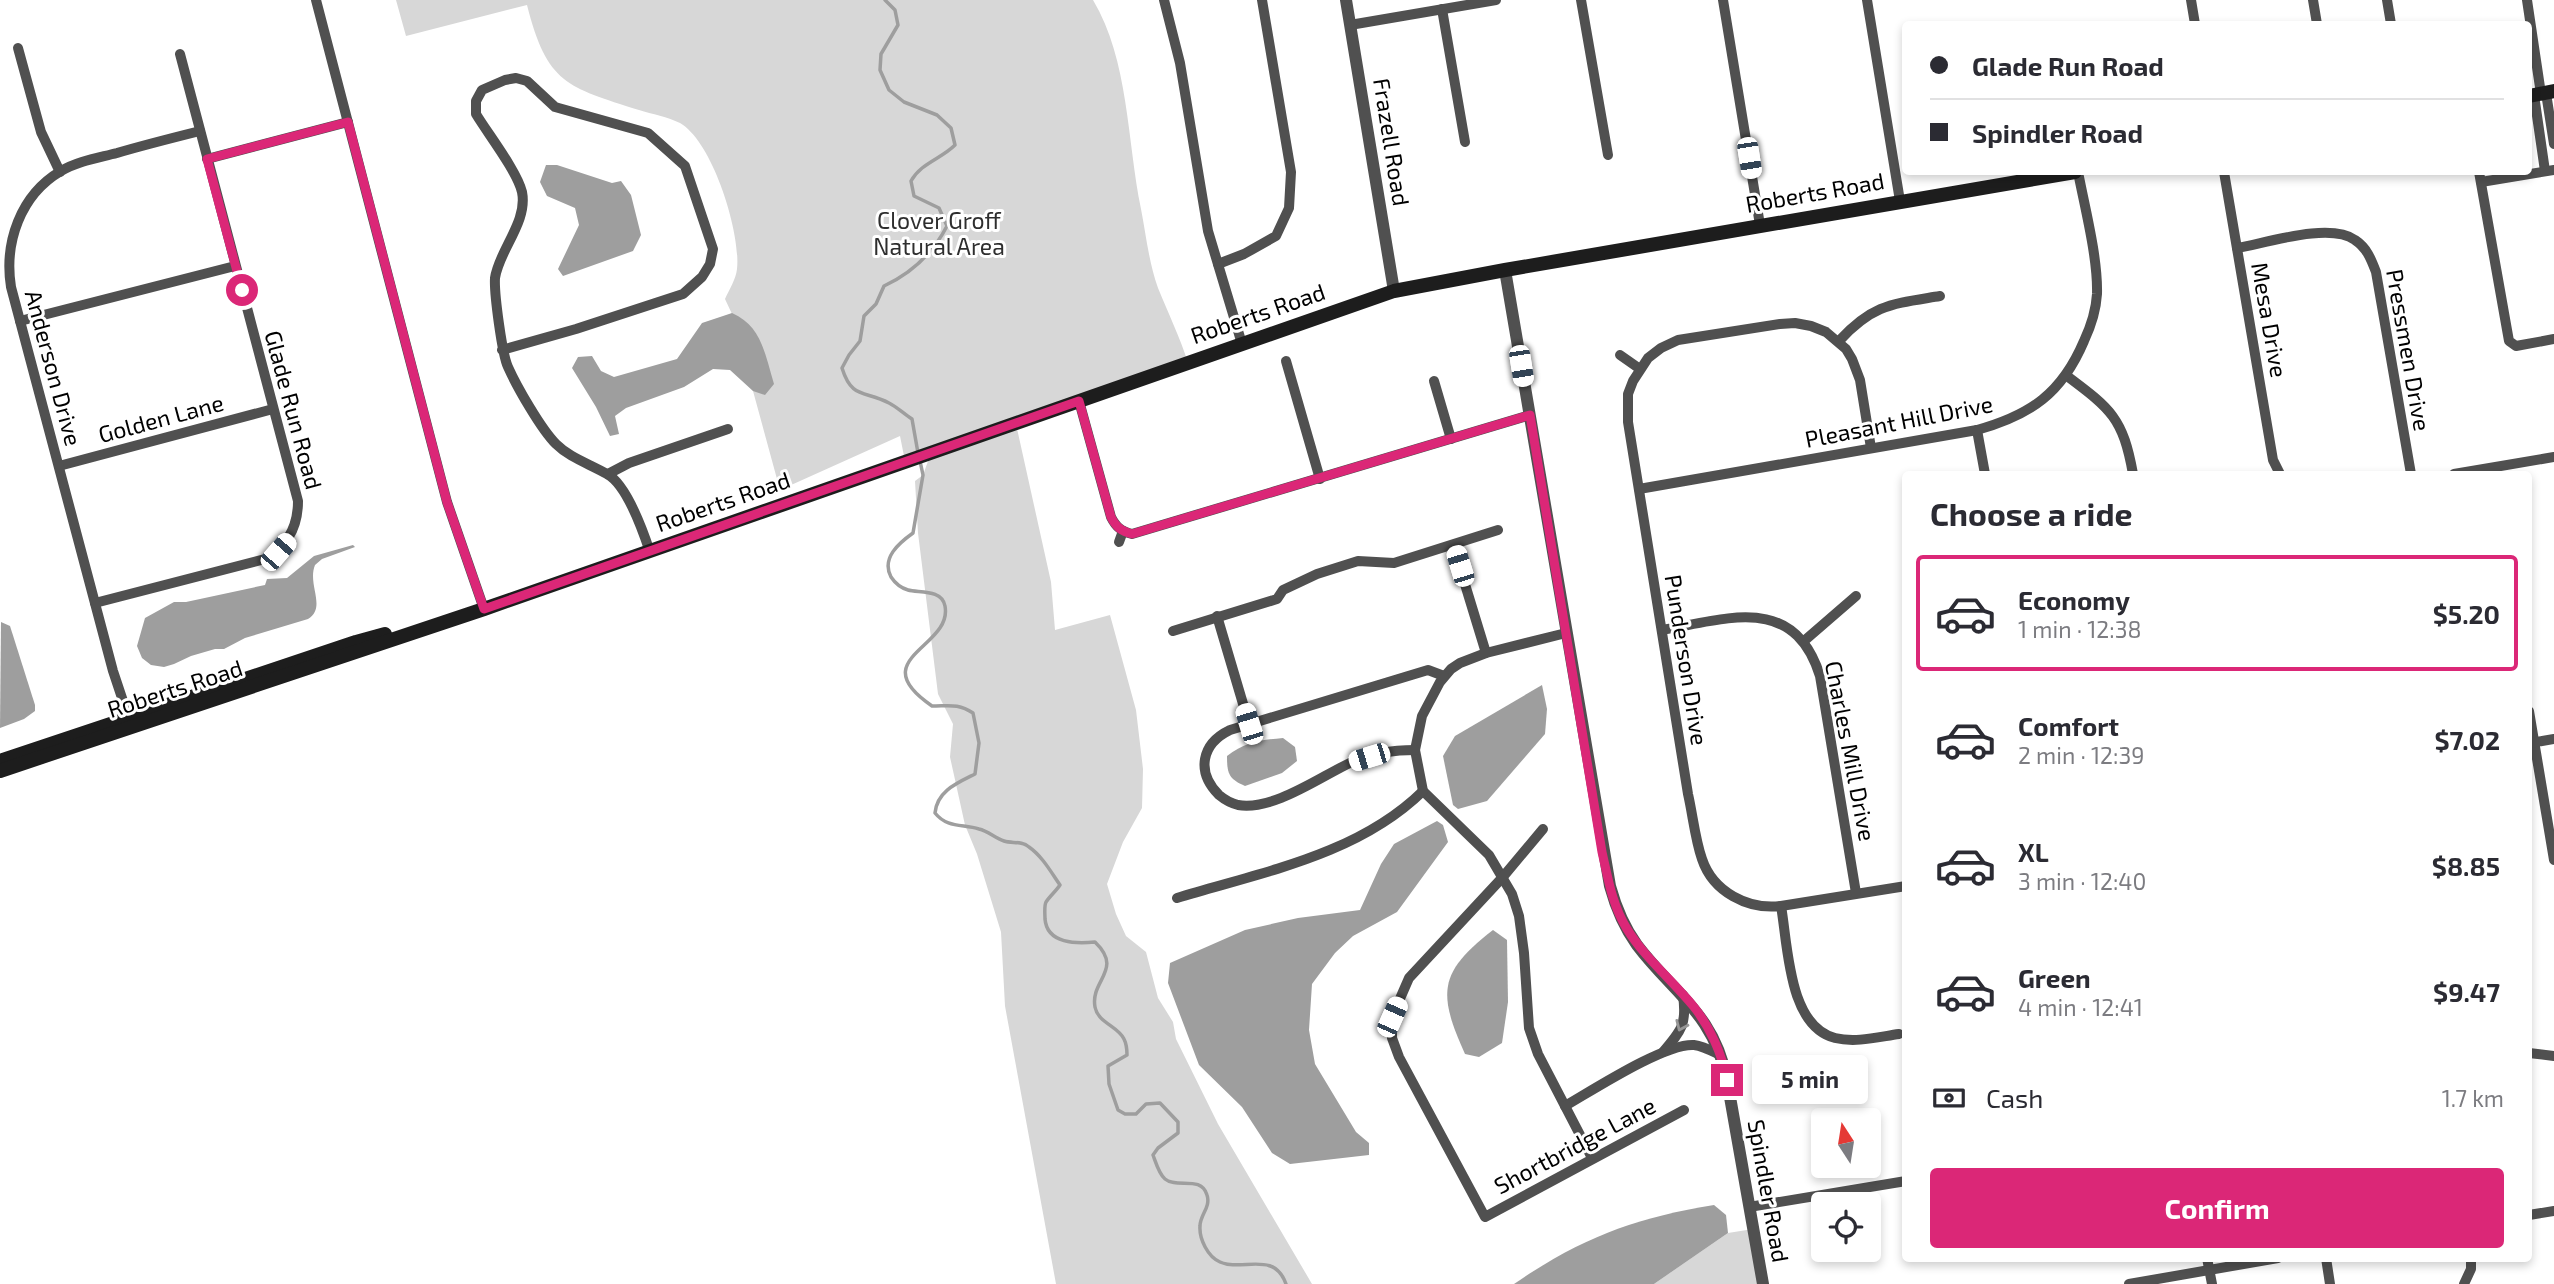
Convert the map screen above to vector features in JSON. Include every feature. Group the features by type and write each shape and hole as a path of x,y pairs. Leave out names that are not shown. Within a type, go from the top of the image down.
{"main road":[{"name":"Roberts Road","path":"0,761 130,722 356,642 484,609 1394,291 2059,175"},
{"path":"0,771 75,746 130,722"}],"street":[{"path":"316,0 447,502 484,609"},
{"path":"1164,0 1181,63 1208,231 1242,344"},
{"path":"1218,264 1244,254 1276,236 1289,208 1291,172 1262,0"},
{"name":"Frazell Road","path":"1346,0 1394,291"},
{"path":"1350,25 1496,0"},
{"path":"1581,0 1608,155"},
{"path":"1723,0 1760,225"},
{"path":"1867,0 1900,201"},
{"path":"2191,0 2194,21"},
{"path":"2313,0 2316,21"},
{"path":"2387,0 2390,21"},
{"path":"2528,0 2531,21"},
{"path":"1442,9 1465,142"},
{"path":"2532,29 2550,170 2532,172"},
{"path":"18,48 41,132 60,172"},
{"name":"Glade Run Road","path":"95,603 265,559 278,552 293,529 298,515 298,501 180,54"},
{"path":"502,350 683,294 702,277 710,264 713,249 685,166 648,133 555,107 527,81 516,78 482,90 476,102 476,114 522,191 523,206 495,277 502,350 520,388 556,444 592,468 608,474 618,484 638,519 650,552"},
{"path":"2541,94 2554,144"},
{"path":"207,159 348,122"},
{"name":"Anderson Drive","path":"130,722 113,671 20,321 9,274 12,237 26,205 45,183 60,172 84,161 200,131"},
{"name":"Pleasant Hill Drive","path":"1639,489 1977,430 2002,423 2027,411 2050,394 2067,376 2092,323 2097,294 2078,175"},
{"name":"Mesa Drive","path":"2224,175 2273,460 2278,471"},
{"path":"2500,175 2480,177 2509,341 2516,346 2554,339"},
{"name":"Pressmen Drive","path":"2236,248 2338,232 2354,239 2369,253 2376,272 2410,471"},
{"path":"20,321 235,266"},
{"name":"Spindler Road","path":"1505,270 1602,852 1613,898 1626,928 1638,946 1703,1020 1720,1055 1727,1080 1763,1284"},
{"path":"1839,341 1860,319 1871,312 1895,304 1940,296"},
{"path":"1620,355 1640,369 1648,358 1661,348 1678,340 1780,324 1811,326 1839,341 1852,359 1860,380 1871,448"},
{"path":"1286,361 1320,479"},
{"name":"Punderson Drive","path":"1640,369 1628,394 1627,408 1688,794 1702,859 1714,882 1736,898 1762,906 1781,906 1902,887"},
{"path":"2067,376 2115,417 2126,440 2132,471"},
{"path":"1434,381 1451,439"},
{"path":"1079,401 1111,517 1123,531 1141,533 1530,415"},
{"name":"Golden Lane","path":"59,466 273,409"},
{"path":"608,474 629,463 728,429"},
{"path":"1977,430 1984,471"},
{"path":"2472,471 2554,457"},
{"path":"1173,631 1277,599 1283,590 1317,574 1357,561 1394,563 1498,530"},
{"path":"1119,542 1123,531"},
{"path":"1453,544 1486,653"},
{"path":"1804,641 1856,596"},
{"path":"1217,616 1249,724"},
{"name":"Charles Mill Drive","path":"1662,630 1755,616 1790,629 1804,641 1811,651 1820,676 1856,893"},
{"path":"1566,633 1486,653 1460,663 1444,676 1422,716 1415,750 1423,791 1489,855 1512,894 1519,916 1529,1027 1538,1054 1592,1157"},
{"path":"1415,750 1383,752 1354,761 1324,779 1271,801 1251,806 1226,801 1206,779 1204,767 1206,753 1213,741 1230,730 1428,670 1444,676"},
{"path":"2532,743 2554,739"},
{"path":"2532,748 2554,860"},
{"path":"1177,898 1327,852 1373,830 1423,791"},
{"path":"1502,878 1543,829"},
{"name":"Shortbridge Lane","path":"1502,878 1409,978 1392,1017 1392,1038 1398,1058 1485,1217 1592,1157 1684,1111"},
{"path":"1781,906 1795,990 1807,1019 1833,1038 1864,1040 1899,1034"},
{"path":"1663,1053 1684,1025 1686,1016 1683,995"},
{"path":"1565,1106 1663,1053 1692,1045 1720,1055"},
{"path":"2532,1053 2554,1056"},
{"path":"1749,1207 1902,1182"},
{"path":"2532,1215 2554,1211"},
{"path":"2208,1262 2212,1284"},
{"path":"2129,1284 2255,1262"},
{"path":"2327,1262 2330,1284"},
{"path":"2464,1284 2471,1269 2471,1262"}],"green space":[{"name":"Clover Groff Natural Area","path":"396,0 1093,0 1114,48 1120,75 1152,269 1188,363 1016,424 1051,582 1055,630 1110,615 1136,710 1143,769 1142,808 1123,842 1107,884 1116,914 1126,936 1146,952 1158,998 1173,1022 1176,1039 1218,1124 1312,1284 1056,1284 1005,1006 1001,932 977,854 965,825 950,757 953,724 938,694 918,533 915,481 923,475 931,453 905,461 900,436 780,490 732,314 725,299 737,269 737,253 729,212 714,168 692,133 680,123 594,95 577,88 564,78 552,67 543,52 527,5 406,36"},
{"path":"1753,1229 1763,1284 1654,1284 1728,1233"}],"shaded area":[{"path":"546,165 557,165 612,183 621,181 631,195 641,235 633,251 563,276 558,269 579,225 575,208 547,196 540,182"},
{"path":"732,313 750,325 761,342 774,384 765,395 753,391 730,370 713,369 684,387 626,408 615,416 619,434 610,436 572,368 578,357 592,356 601,371 614,377 677,359 702,323"},
{"path":"353,545 355,547 322,559 315,565 313,580 316,608 308,619 164,667 151,665 142,658 137,646 145,618 174,602 186,602 265,585 267,579 287,578 314,556"},
{"path":"1,622 10,626 35,711 24,719 0,728"},
{"path":"1542,685 1547,709 1545,734 1487,801 1458,809 1453,805 1443,756 1455,736"},
{"path":"1283,738 1295,747 1297,761 1282,773 1245,786 1232,778 1228,772 1227,756 1254,742"},
{"path":"1437,821 1443,825 1448,842 1397,912 1353,936 1335,953 1312,984 1309,1030 1315,1064 1356,1132 1369,1143 1369,1155 1290,1164 1272,1153 1242,1107 1199,1065 1168,983 1170,963 1245,930 1298,918 1360,910 1381,864 1394,844"},
{"path":"1493,930 1507,940 1508,1002 1502,1043 1479,1057 1465,1054 1456,1033 1447,999 1448,984 1462,958"},
{"path":"1714,1205 1726,1215 1728,1233 1654,1284 1514,1284 1562,1254 1609,1232 1658,1216"}],"waterway":[{"path":"885,0 895,10 898,25 881,54 880,70 889,90 904,102 937,115 951,128 955,145 926,165 911,181 914,196 939,208 947,226 921,261 884,286 876,304 864,316 860,341 842,368 855,390 889,403 912,419 918,453"},
{"path":"920,461 923,475 913,533 893,552 888,570 901,587 935,594 945,606 944,620 936,633 907,664 906,676 913,690 932,706 958,706 973,713 979,743 975,774 944,793 935,813 950,823 979,829 1004,841 1026,845 1046,865 1060,885 1045,904 1047,927 1057,938 1064,941 1095,942 1107,960 1097,989 1095,1007 1100,1017 1121,1035 1126,1044 1127,1055 1108,1066 1109,1084 1118,1110 1125,1114 1136,1114 1146,1104 1160,1103 1178,1122 1178,1133 1153,1155 1165,1179 1170,1182 1200,1185 1204,1189 1208,1203 1200,1222 1200,1231 1208,1252 1220,1262 1274,1268 1286,1284"}],"route":[{"path":"242,290 207,159 348,122 447,502 484,609 1079,401 1111,517 1123,531 1132,534 1530,415 1609,886 1618,913 1638,946 1703,1020 1725,1067 1727,1080"}]}
